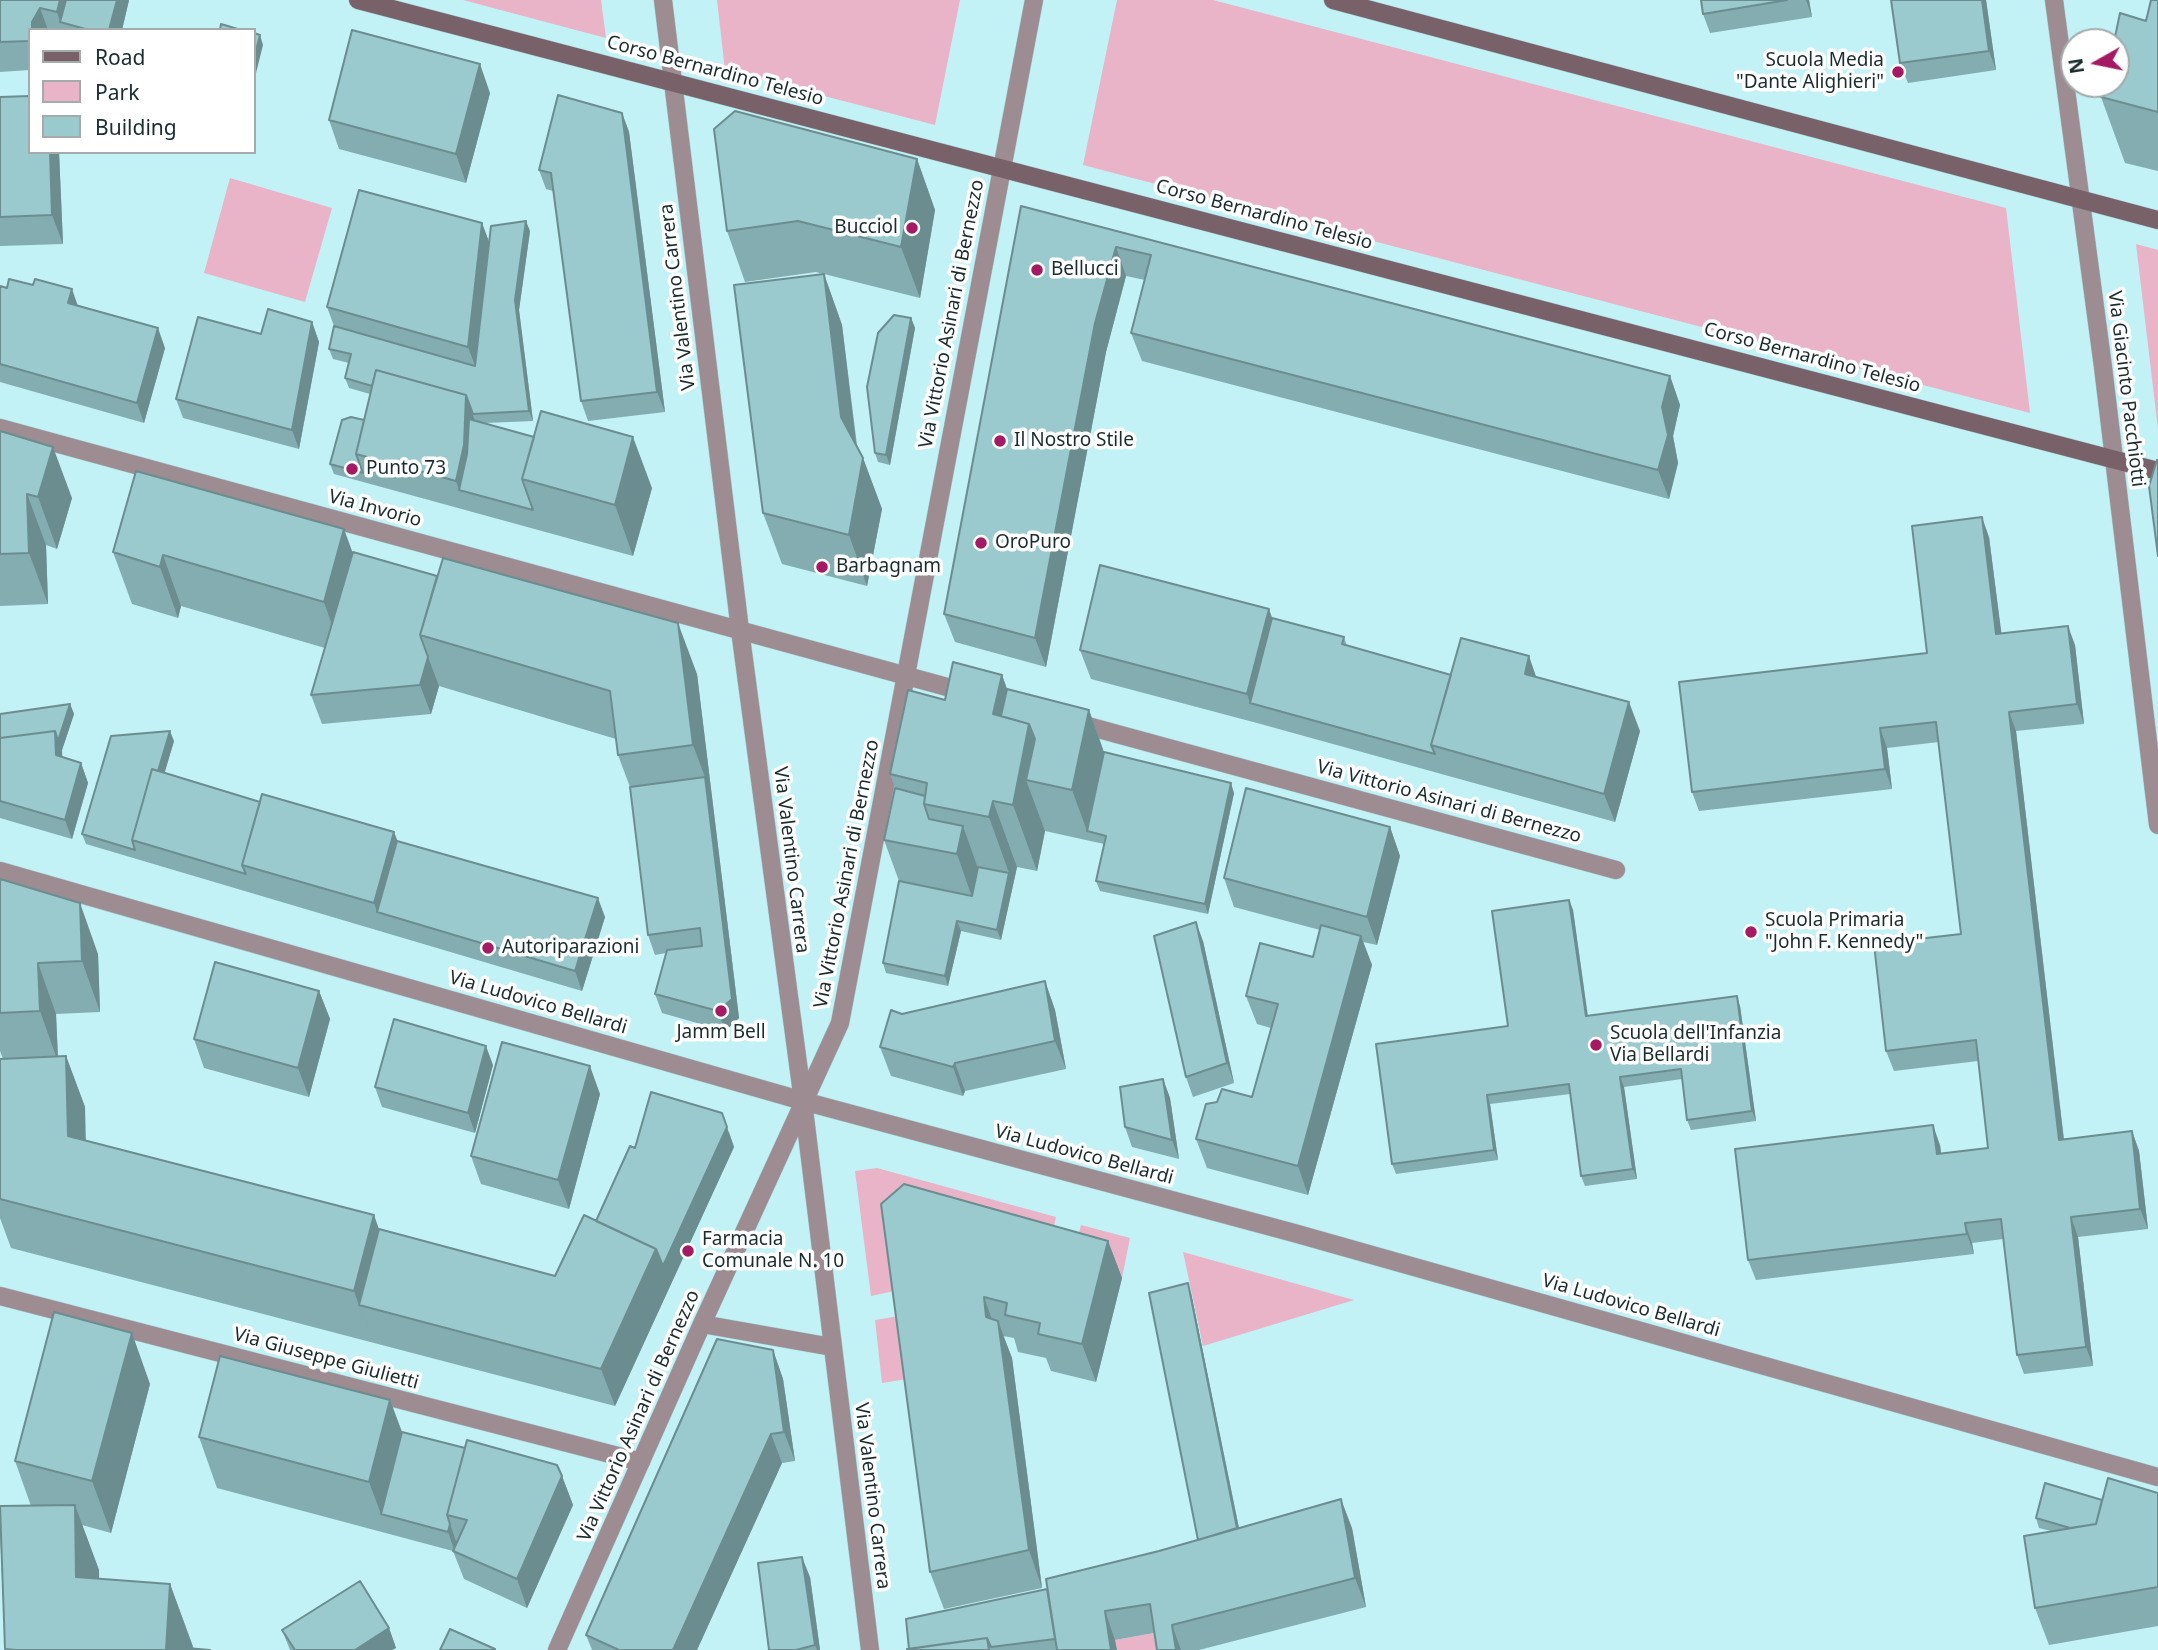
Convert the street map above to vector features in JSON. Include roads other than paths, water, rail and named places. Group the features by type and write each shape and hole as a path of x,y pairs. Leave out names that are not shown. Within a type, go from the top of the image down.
{"street":[{"name":"Corso Bernardino Telesio","path":"358,0 2158,471"},
{"name":"Via Valentino Carrera","path":"663,0 870,1650"},
{"name":"Via Vittorio Asinari di Bernezzo","path":"557,1650 839,1023 1034,0"},
{"path":"1333,0 2158,220"},
{"name":"Via Giacinto Pacchiotti","path":"2054,0 2114,459 2158,825"},
{"name":"Via Invorio","path":"0,428 740,630"},
{"path":"740,630 989,699"},
{"name":"Via Vittorio Asinari di Bernezzo","path":"1055,717 1616,870"},
{"name":"Via Ludovico Bellardi","path":"0,871 803,1101 1294,1233 2158,1477"},
{"name":"Via Giuseppe Giulietti","path":"0,1296 641,1462"},
{"path":"702,1324 832,1347"}],"place":[{"name":"Scuola Media \"Dante Alighieri\"","path":"1898,72"},
{"name":"Bucciol","path":"912,228"},
{"name":"Bellucci","path":"1037,270"},
{"name":"Il Nostro Stile","path":"1000,441"},
{"name":"Punto 73","path":"352,469"},
{"name":"OroPuro","path":"981,543"},
{"name":"Barbagnam","path":"822,567"},
{"name":"Scuola Primaria \"John F. Kennedy\"","path":"1751,932"},
{"name":"Autoriparazioni","path":"488,948"},
{"name":"Jamm Bell","path":"721,1011"},
{"name":"Scuola dell'Infanzia Via Bellardi","path":"1596,1045"},
{"name":"Farmacia Comunale N. 10","path":"688,1251"}]}
